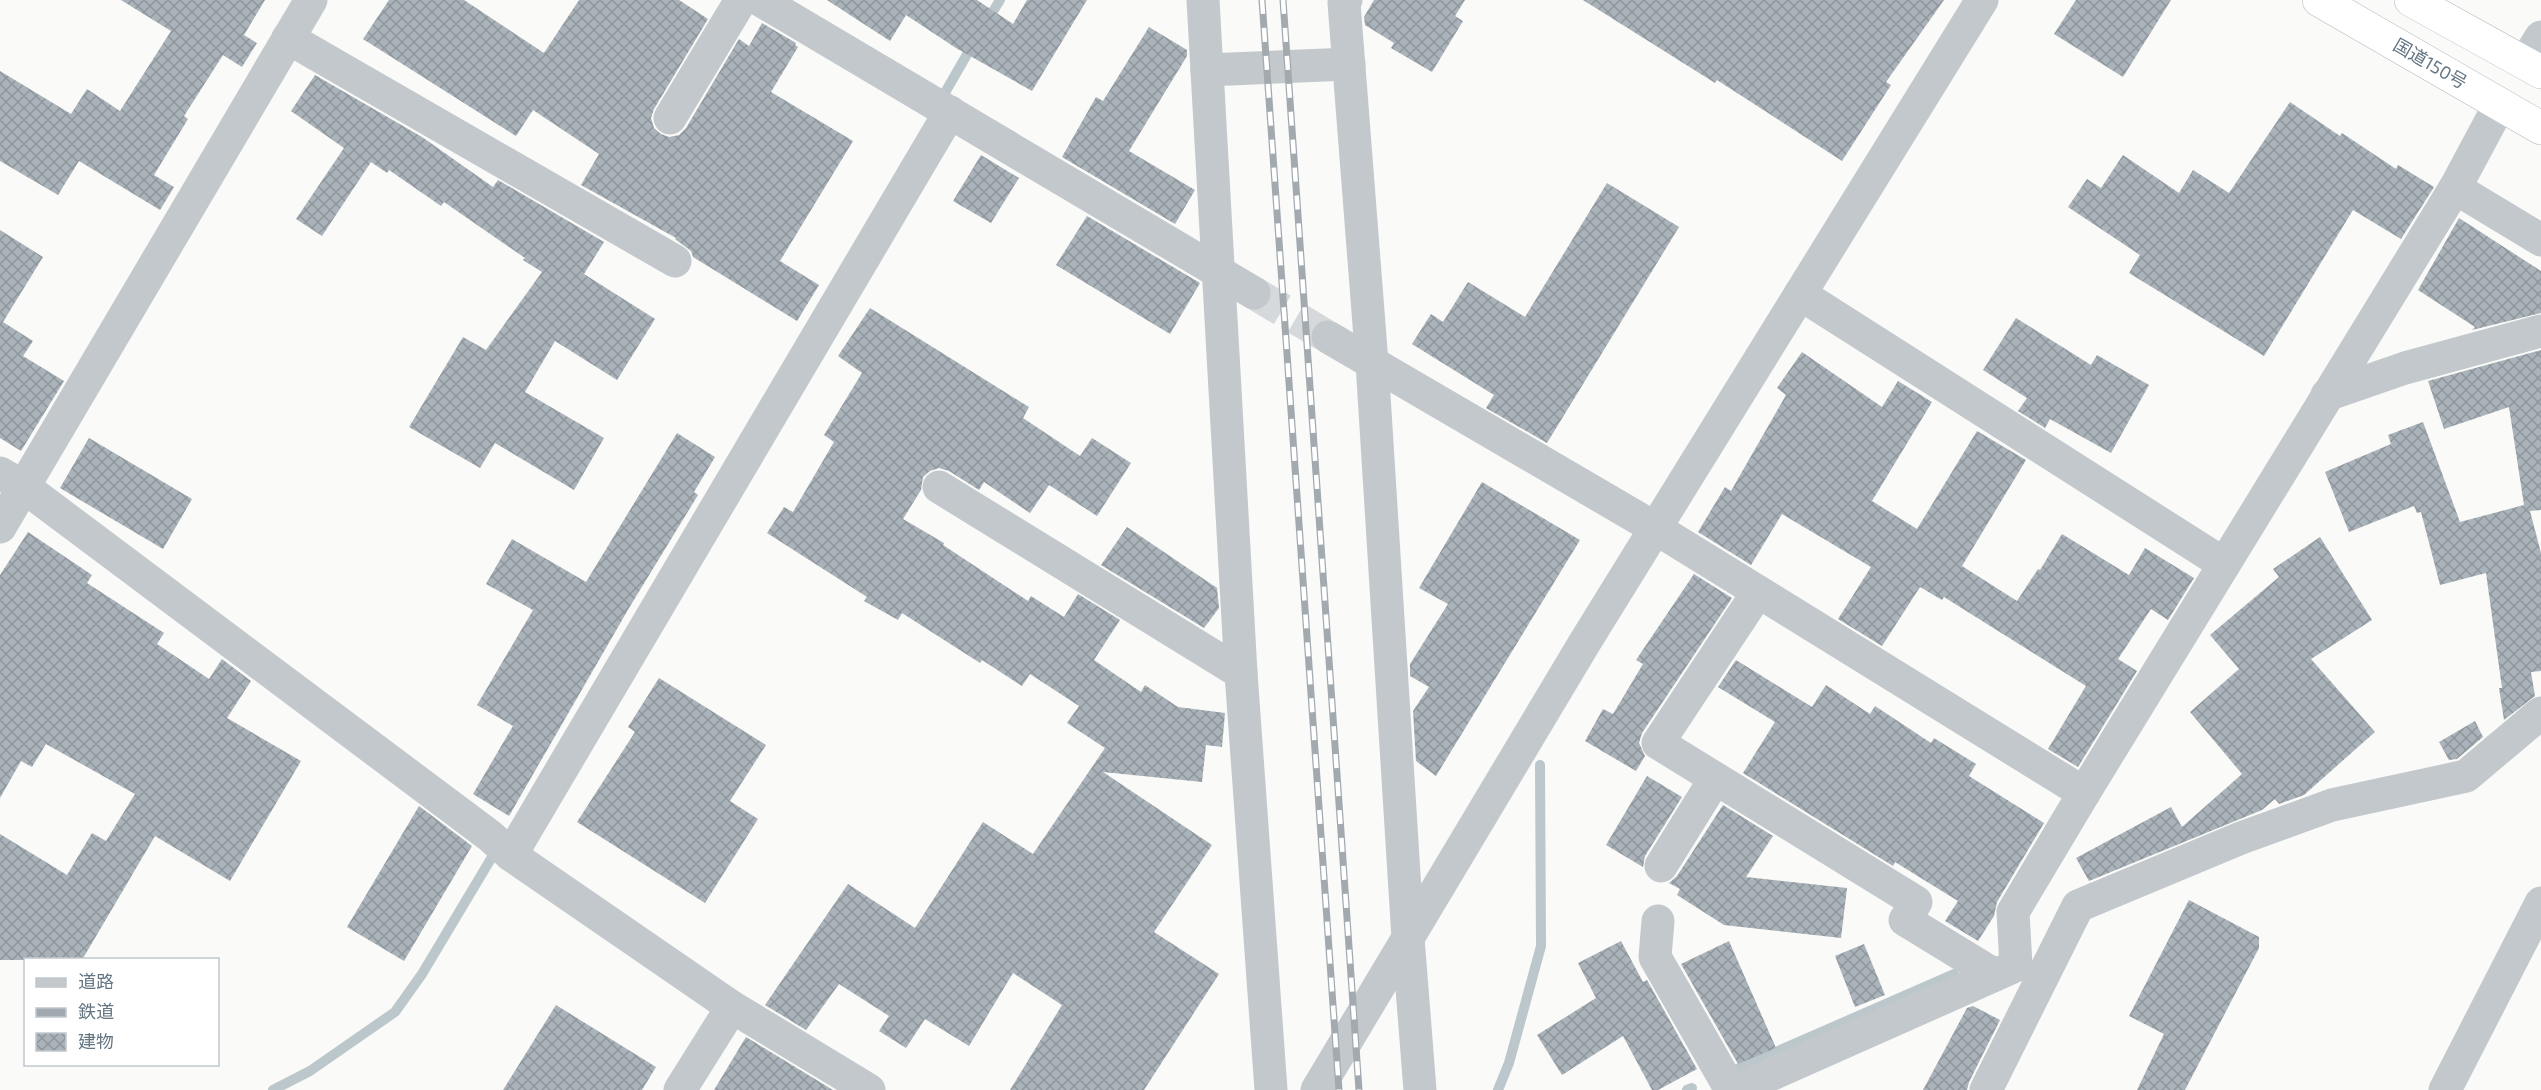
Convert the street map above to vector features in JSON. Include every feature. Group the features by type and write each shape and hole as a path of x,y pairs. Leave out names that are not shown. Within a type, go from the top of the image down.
{"highway":[{"name":"国道150号","path":"2319,0 2541,128"},
{"path":"2411,0 2536,58"}],"street":[{"path":"0,527 12,480 310,0"},
{"path":"670,118 741,0"},
{"path":"760,0 1254,293"},
{"path":"1203,0 1241,673 1271,1090"},
{"path":"1317,1090 1655,528 1982,0"},
{"path":"1345,1 1372,363 1408,938 1420,1090"},
{"path":"288,38 675,261"},
{"path":"1207,70 1349,64"},
{"path":"2006,971 2013,912 2455,188 2500,104"},
{"path":"501,846 950,112"},
{"path":"2455,188 2541,240"},
{"path":"1800,294 2224,564"},
{"path":"2327,395 2405,369 2541,331"},
{"path":"1329,337 1655,528 2084,793"},
{"path":"12,480 501,846 732,1007 869,1090"},
{"path":"939,488 1241,673"},
{"path":"1758,592 1658,743 1916,902 1905,920 2006,971"},
{"path":"1986,1090 2078,906 2241,838 2332,805 2466,776 2541,712"},
{"path":"1661,866 1715,778"},
{"path":"2445,1090 2541,903"},
{"path":"1658,921 1655,957 1731,1090"},
{"path":"1736,1090 2057,950"},
{"path":"680,1090 732,1007"}],"building":[{"path":"121,0 265,0 244,35 257,43 242,67 223,55 184,116 188,119 154,175 174,187 160,210 79,161 58,195 0,161 0,71 71,114 87,89 120,111 171,31"},
{"path":"389,0 464,0 544,53 579,0 679,0 708,19 654,109 651,118 654,128 669,137 679,135 686,128 739,39 749,46 762,23 796,43 798,47 771,92 853,141 780,261 819,285 797,321 693,257 691,251 676,238 581,185 599,154 533,110 516,136 363,39"},
{"path":"827,0 977,0 1013,24 1027,0 1087,0 1032,91 956,48 906,15 890,41"},
{"path":"1374,0 1465,0 1455,16 1463,21 1432,72 1391,48 1394,43 1365,25 1364,17"},
{"path":"1583,0 1944,0 1886,82 1891,85 1842,161 1717,80 1715,83"},
{"path":"2076,0 2171,0 2123,77 2054,34"},
{"path":"1149,27 1187,50 1187,56 1129,151 1195,190 1175,224 1062,157 1096,97 1103,101"},
{"path":"315,75 422,137 493,187 498,180 604,242 584,274 655,319 617,380 555,341 525,392 604,438 574,490 495,443 480,468 409,427 463,337 486,350 542,272 444,202 441,206 389,170 387,173 371,162 322,236 296,219 344,148 291,111"},
{"path":"2290,102 2340,136 2342,133 2396,169 2398,165 2434,187 2401,239 2353,210 2264,356 2129,273 2140,255 2068,207 2087,179 2101,188 2123,155 2179,193 2193,170 2229,193"},
{"path":"981,155 1019,178 991,223 953,201"},
{"path":"1607,183 1679,227 1547,443 1486,408 1494,395 1412,344 1431,314 1443,322 1468,282 1525,317"},
{"path":"1087,216 1200,283 1170,334 1056,265"},
{"path":"2459,218 2541,271 2541,313 2472,330 2475,327 2418,290"},
{"path":"0,230 43,257 3,322 33,341 23,356 64,381 21,451 0,438"},
{"path":"870,308 1029,407 1023,418 1080,456 1092,438 1131,463 1097,516 1049,485 1030,513 984,482 979,490 949,471 939,468 923,477 921,490 903,519 944,543 943,545 1028,601 1031,596 1064,617 1078,594 1120,620 1094,660 1141,692 1145,685 1178,707 1225,713 1222,747 1206,745 1202,782 1103,772 1212,845 1154,932 1219,974 1144,1090 1010,1090 1062,1005 1013,973 969,1046 925,1019 906,1048 879,1031 889,1016 839,984 806,1030 765,1005 848,884 915,928 983,822 1033,854 1105,748 1067,723 1079,706 1030,674 1022,686 982,660 980,663 902,613 898,620 864,601 867,597 767,533 784,507 793,512 834,442 824,435 862,373 838,356"},
{"path":"2016,318 2091,365 2097,355 2149,385 2111,453 2050,419 2045,428 2018,411 2027,398 1983,370"},
{"path":"2541,350 2541,510 2530,511 2541,553 2541,671 2531,672 2535,696 2504,720 2499,688 2502,688 2486,573 2440,585 2421,512 2417,513 2414,506 2349,532 2325,472 2391,444 2388,435 2423,422 2460,522 2524,505 2509,407 2444,429 2428,381"},
{"path":"1802,352 1882,407 1898,381 1932,402 1872,501 1917,529 1977,431 2026,460 1962,566 2017,601 2038,569 2040,570 2062,534 2129,575 2145,548 2194,578 2168,620 2151,609 2118,659 2137,671 2078,767 2048,749 2086,686 1944,597 1942,600 1920,587 1882,646 1838,619 1871,567 1782,514 1751,565 1698,532 1725,487 1731,491 1786,395 1777,388"},
{"path":"677,433 715,457 694,492 698,495 629,608 509,816 473,794 513,726 477,705 533,610 486,584 512,539 586,582"},
{"path":"89,438 192,499 163,549 60,488"},
{"path":"1482,482 1580,540 1436,776 1416,761 1413,711 1429,687 1410,676 1410,664 1448,604 1419,588"},
{"path":"1127,527 1217,588 1219,608 1204,628 1101,565"},
{"path":"28,532 92,575 87,583 164,633 157,644 209,679 222,659 251,681 227,718 301,761 230,881 155,836 83,958 0,960 0,834 67,875 92,833 106,841 135,794 46,744 32,767 21,761 0,798 0,575"},
{"path":"2320,537 2372,620 2311,659 2375,732 2304,795 2279,804 2275,799 2262,810 2089,881 2076,858 2171,807 2182,827 2242,774 2190,712 2239,669 2210,635 2279,577 2273,569"},
{"path":"1694,574 1732,598 1642,733 1639,743 1645,756 1636,771 1585,741 1603,709 1613,714 1643,664 1636,660"},
{"path":"1736,660 1812,707 1826,685 1870,714 1875,706 1931,743 1934,738 1976,764 1969,776 2044,823 1997,902 1994,916 1978,941 1945,921 1958,901 1895,862 1893,866 1743,773 1775,722 1718,687"},
{"path":"659,678 766,745 730,801 758,819 705,903 577,822 635,732 628,727"},
{"path":"2475,721 2483,737 2457,759 2449,760 2439,742"},
{"path":"1647,776 1682,797 1645,856 1643,867 1606,845"},
{"path":"1723,805 1773,836 1746,877 1847,888 1841,938 1724,925 1677,895 1680,889 1669,883 1677,876"},
{"path":"419,806 472,846 404,961 347,927"},
{"path":"2189,900 2259,937 2259,948 2185,1090 2137,1090 2164,1034 2129,1016"},
{"path":"1621,941 1643,982 1647,980 1697,1069 1658,1090 1652,1090 1623,1036 1562,1075 1537,1035 1596,998 1578,963"},
{"path":"1729,941 1776,1048 1738,1064 1681,964"},
{"path":"1864,944 1885,995 1855,1007 1835,956"},
{"path":"556,1005 656,1067 642,1090 503,1090"},
{"path":"1973,1006 2000,1020 1967,1090 1923,1090 1967,1008"},
{"path":"746,1037 833,1090 714,1090"}],"waterway":[{"path":"986,23 1000,0"},
{"path":"939,103 973,44"},
{"path":"1498,1090 1509,1063 1541,946 1540,765"},
{"path":"273,1090 310,1071 395,1012 422,974 498,847"},
{"path":"1737,1069 1954,974"},
{"path":"1687,1090 1692,1088"}],"tunnel":[{"path":"1254,293 1328,337"}],"railway":[{"path":"1262,0 1339,1090"},
{"path":"1283,0 1359,1090"}]}
